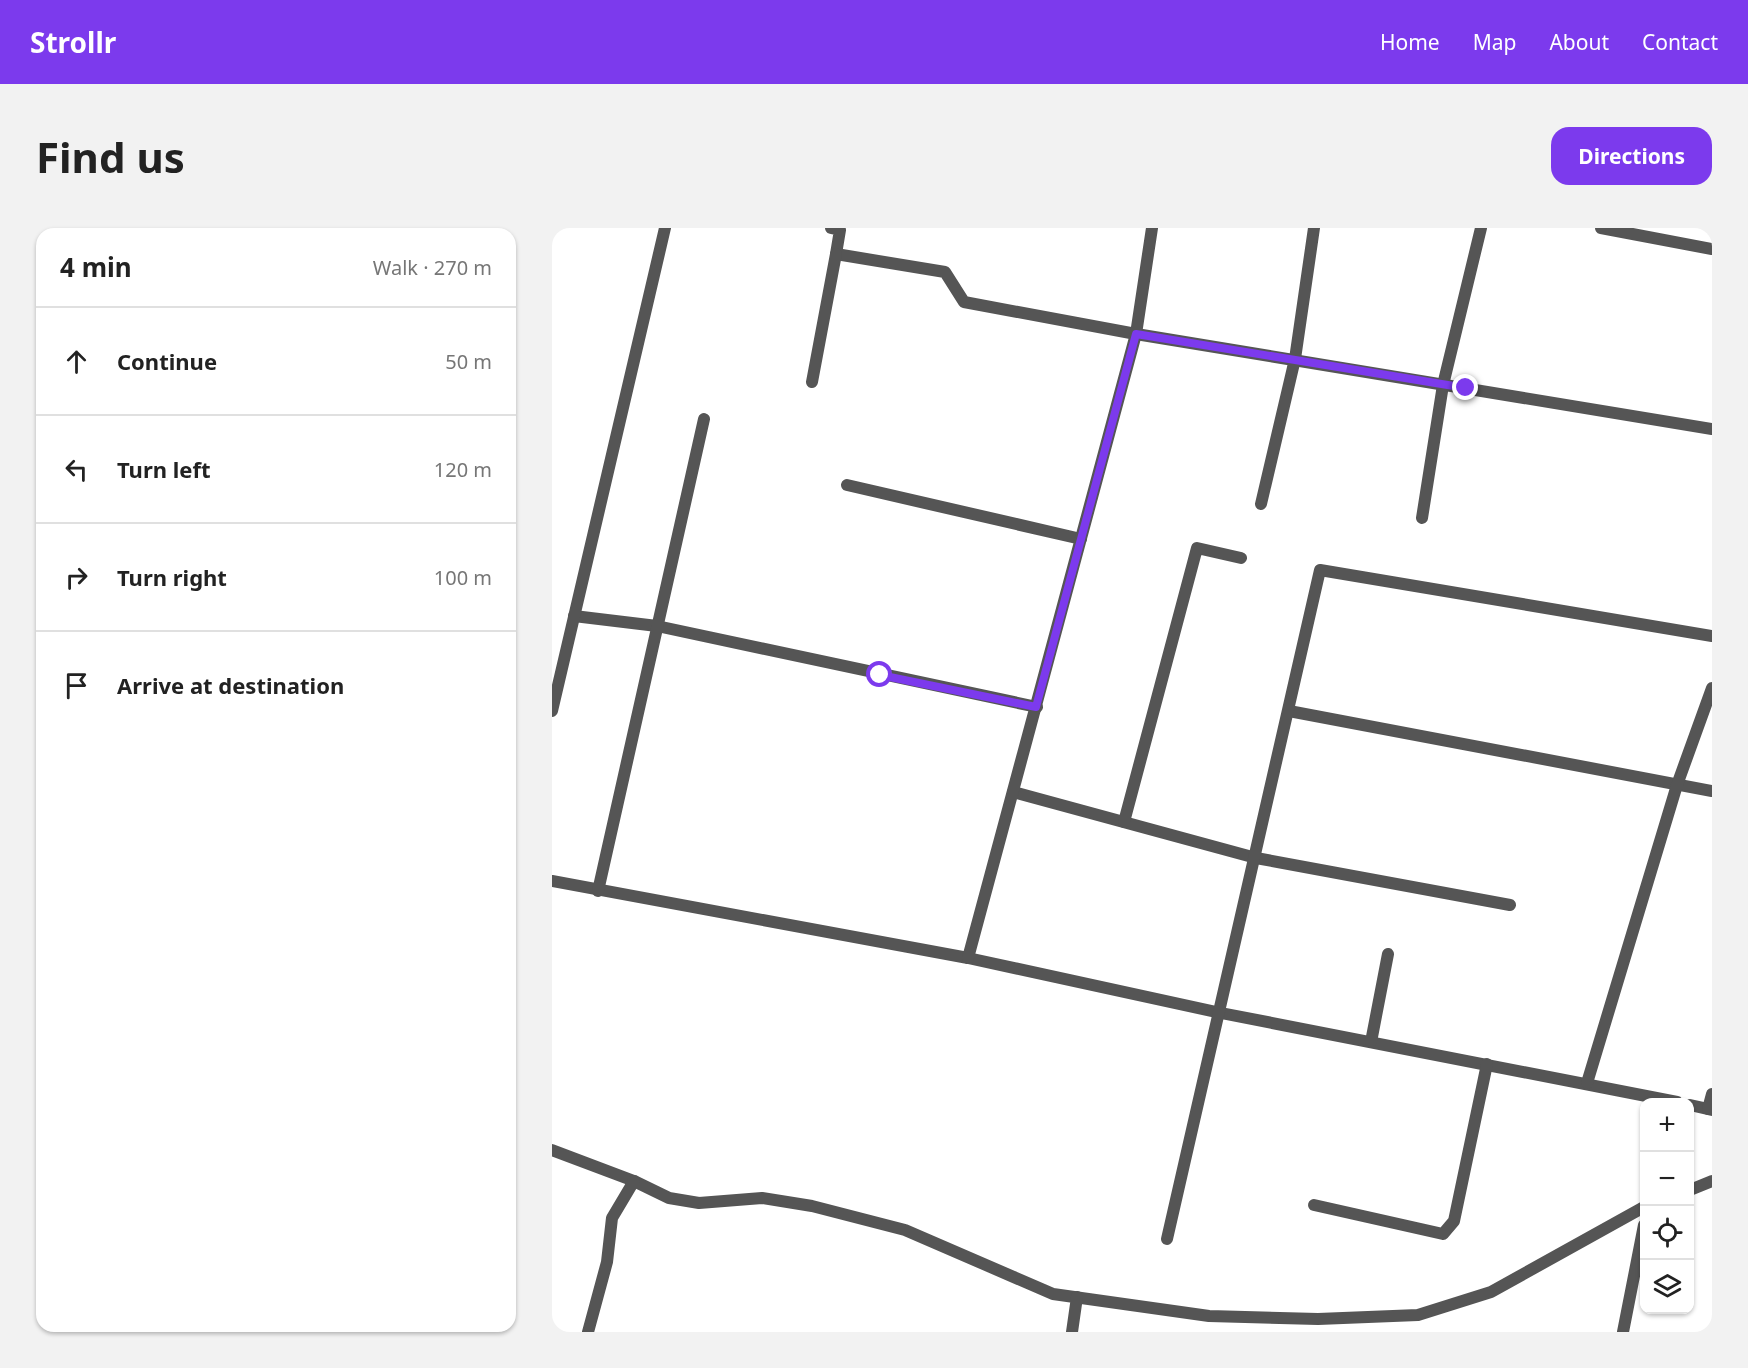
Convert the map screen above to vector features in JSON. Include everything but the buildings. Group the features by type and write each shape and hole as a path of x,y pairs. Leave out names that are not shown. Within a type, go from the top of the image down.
{"street":[{"path":"552,711 665,228"},
{"path":"812,382 840,230 831,228"},
{"path":"968,958 1136,334 1152,228"},
{"path":"1261,504 1295,359 1314,228"},
{"path":"1422,518 1443,385 1481,228"},
{"path":"1601,228 1712,249"},
{"path":"836,254 945,272 964,302 1136,334 1712,429"},
{"path":"598,891 704,419"},
{"path":"847,485 1081,539"},
{"path":"1124,822 1197,548 1241,558"},
{"path":"1167,1239 1221,1013 1320,570 1712,636"},
{"path":"574,615 657,627 1036,707"},
{"path":"1587,1083 1677,784 1712,688"},
{"path":"1289,711 1712,791"},
{"path":"1013,792 1256,858 1510,905"},
{"path":"552,881 968,958 1221,1013 1658,1098"},
{"path":"1371,1042 1388,954"},
{"path":"1314,1204 1443,1234 1454,1221 1487,1064"},
{"path":"1694,1106 1710,1109 1712,1094"},
{"path":"552,1150 634,1181 669,1198 699,1203 762,1198 812,1206 905,1230 1053,1294 1209,1316 1318,1319 1418,1314 1491,1292 1640,1210"},
{"path":"588,1332 607,1262 612,1218 634,1181"},
{"path":"1694,1188 1712,1181"},
{"path":"1623,1332 1640,1245"},
{"path":"1072,1332 1077,1297"}],"route":[{"path":"880,675 1036,707 1136,334 1466,388"}]}
